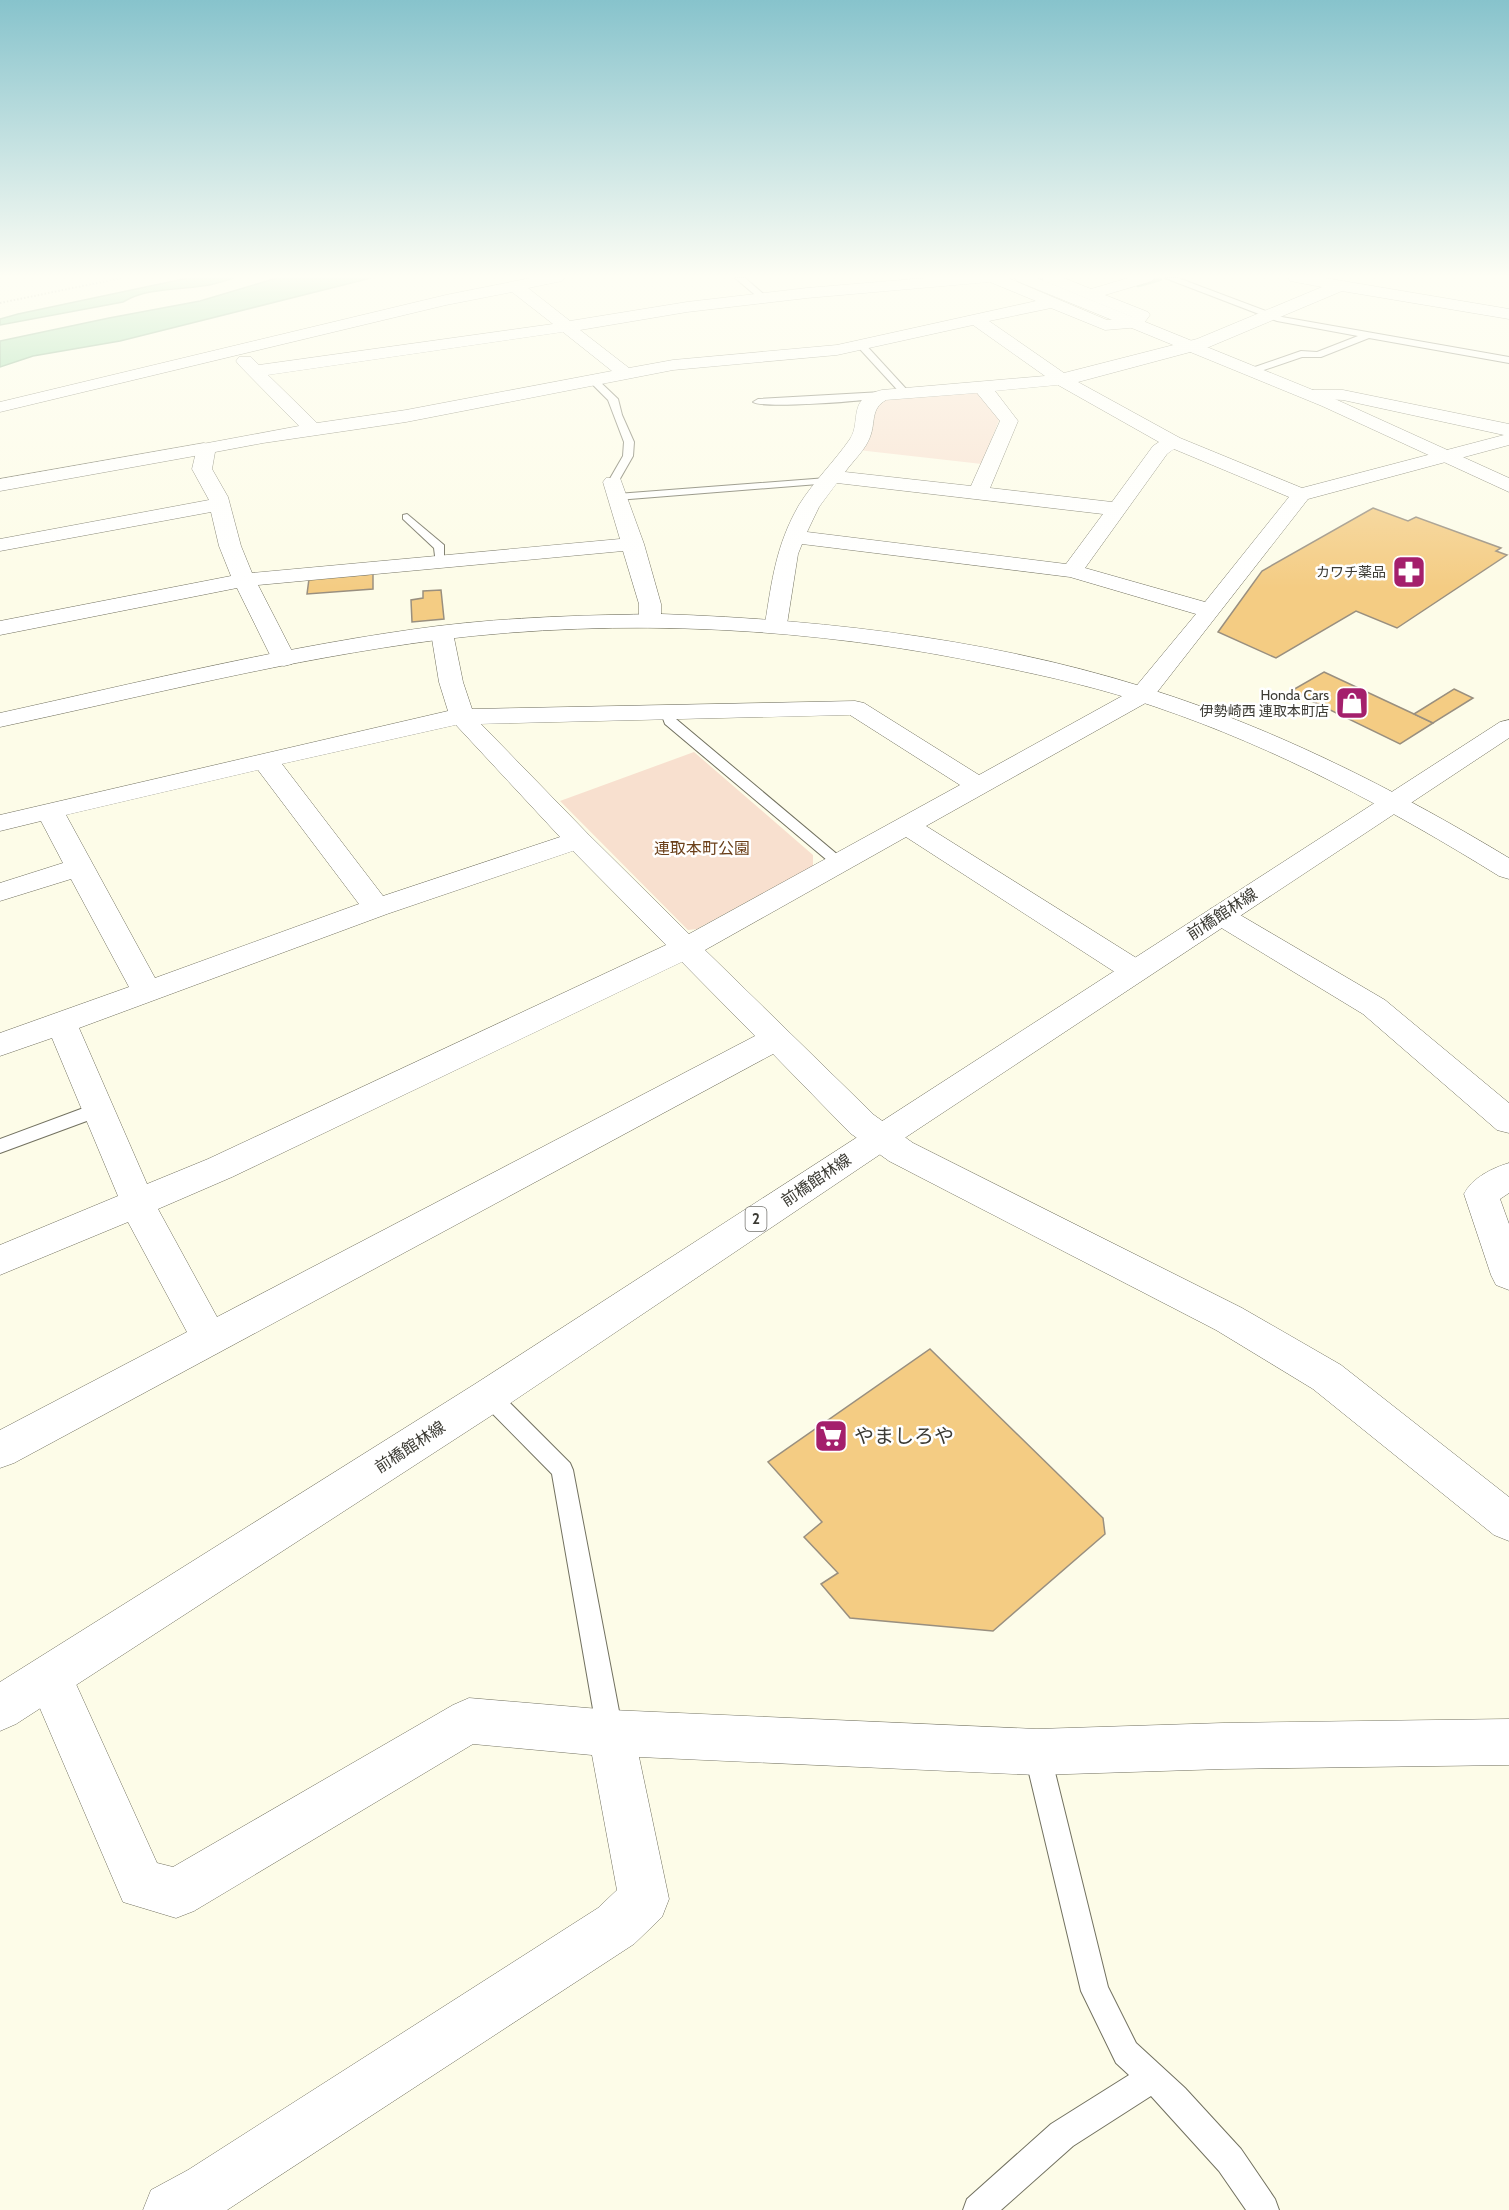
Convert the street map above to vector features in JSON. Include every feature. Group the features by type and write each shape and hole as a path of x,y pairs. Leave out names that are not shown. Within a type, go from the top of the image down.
{"street":[{"path":"0,407 107,381"},
{"path":"266,381 313,430"},
{"path":"0,485 204,449 236,441 406,416 593,381"},
{"path":"776,624 788,554 795,537 809,506 861,437 864,415 871,401 882,395 1049,381"},
{"path":"1064,381 1173,442 1301,495"},
{"path":"1278,381 1449,456 1509,486"},
{"path":"978,494 1009,421 982,387"},
{"path":"1310,394 1342,395 1509,430"},
{"path":"0,1261 231,1163 688,947 1142,695 1301,495 1509,439"},
{"path":"1072,571 1160,450 1173,442"},
{"path":"204,449 206,452 202,469 219,504 230,546 244,580 284,659"},
{"path":"829,478 1116,509"},
{"path":"615,490 650,604 650,620"},
{"path":"0,545 219,504"},
{"path":"795,537 1072,571 1210,611"},
{"path":"0,628 244,580 633,544"},
{"path":"0,720 284,659 442,633 536,624 650,620 776,624 965,651 1142,695 1238,730 1305,758 1394,802 1509,870"},
{"path":"442,633 453,692 462,717 578,840 688,947 847,1109 879,1138 924,1165 1229,1319 1327,1377 1509,1522"},
{"path":"0,823 443,719 462,717 855,708 977,785"},
{"name":"前橋館林線","path":"0,1708 489,1396 879,1138 1509,727"},
{"path":"268,761 271,770 377,908"},
{"path":"52,812 54,821 147,991"},
{"path":"906,825 1135,971"},
{"path":"0,1045 377,908 578,840"},
{"path":"0,892 79,867"},
{"path":"1221,915 1374,1007 1509,1121"},
{"path":"61,1023 138,1204 199,1323 210,1339"},
{"path":"0,1450 778,1038"},
{"path":"1509,1176 1481,1194 1509,1275"},
{"path":"50,1678 141,1884 176,1893 469,1721 610,1733 1038,1752 1223,1746 1509,1742"},
{"path":"198,2203 616,1926 644,1899 610,1733"}],"lane":[{"path":"594,381 613,399 617,415 629,442 628,456 615,490 829,478"},
{"path":"894,381 906,394"},
{"path":"758,402 882,395"},
{"path":"407,517 440,547 440,562"},
{"path":"668,713 670,722 839,863"},
{"path":"0,1146 98,1110"},
{"path":"489,1396 562,1470 610,1733"},
{"path":"1038,1752 1095,1991 1126,2053 1175,2098 1230,2160 1264,2210"},
{"path":"978,2210 1062,2134 1153,2077"}],"green space":[{"path":"971,391 979,393 999,420 982,464 858,450 880,401 888,398"},
{"name":"連取本町公園","path":"694,752 813,855 813,866 697,929 688,930 560,801"}],"building":[{"path":"1373,508 1408,521 1416,517 1501,548 1496,551 1507,555 1397,628 1356,611 1276,658 1218,632 1262,571"},
{"path":"373,574 373,589 307,594 309,579"},
{"path":"441,590 444,619 412,622 411,600 423,598 423,591"},
{"name":"Honda Cars 伊勢崎西 連取本町店","path":"1324,672 1433,723 1400,744 1291,691"},
{"path":"1454,689 1473,698 1433,723 1414,714"},
{"path":"930,1349 1103,1518 1105,1534 993,1631 850,1618 821,1584 838,1573 804,1537 822,1522 768,1462"}],"place":[{"name":"カワチ薬品","path":"1409,572"},
{"name":"Honda Cars 伊勢崎西 連取本町店","path":"1352,703"},
{"name":"やましろや","path":"831,1436"}]}
